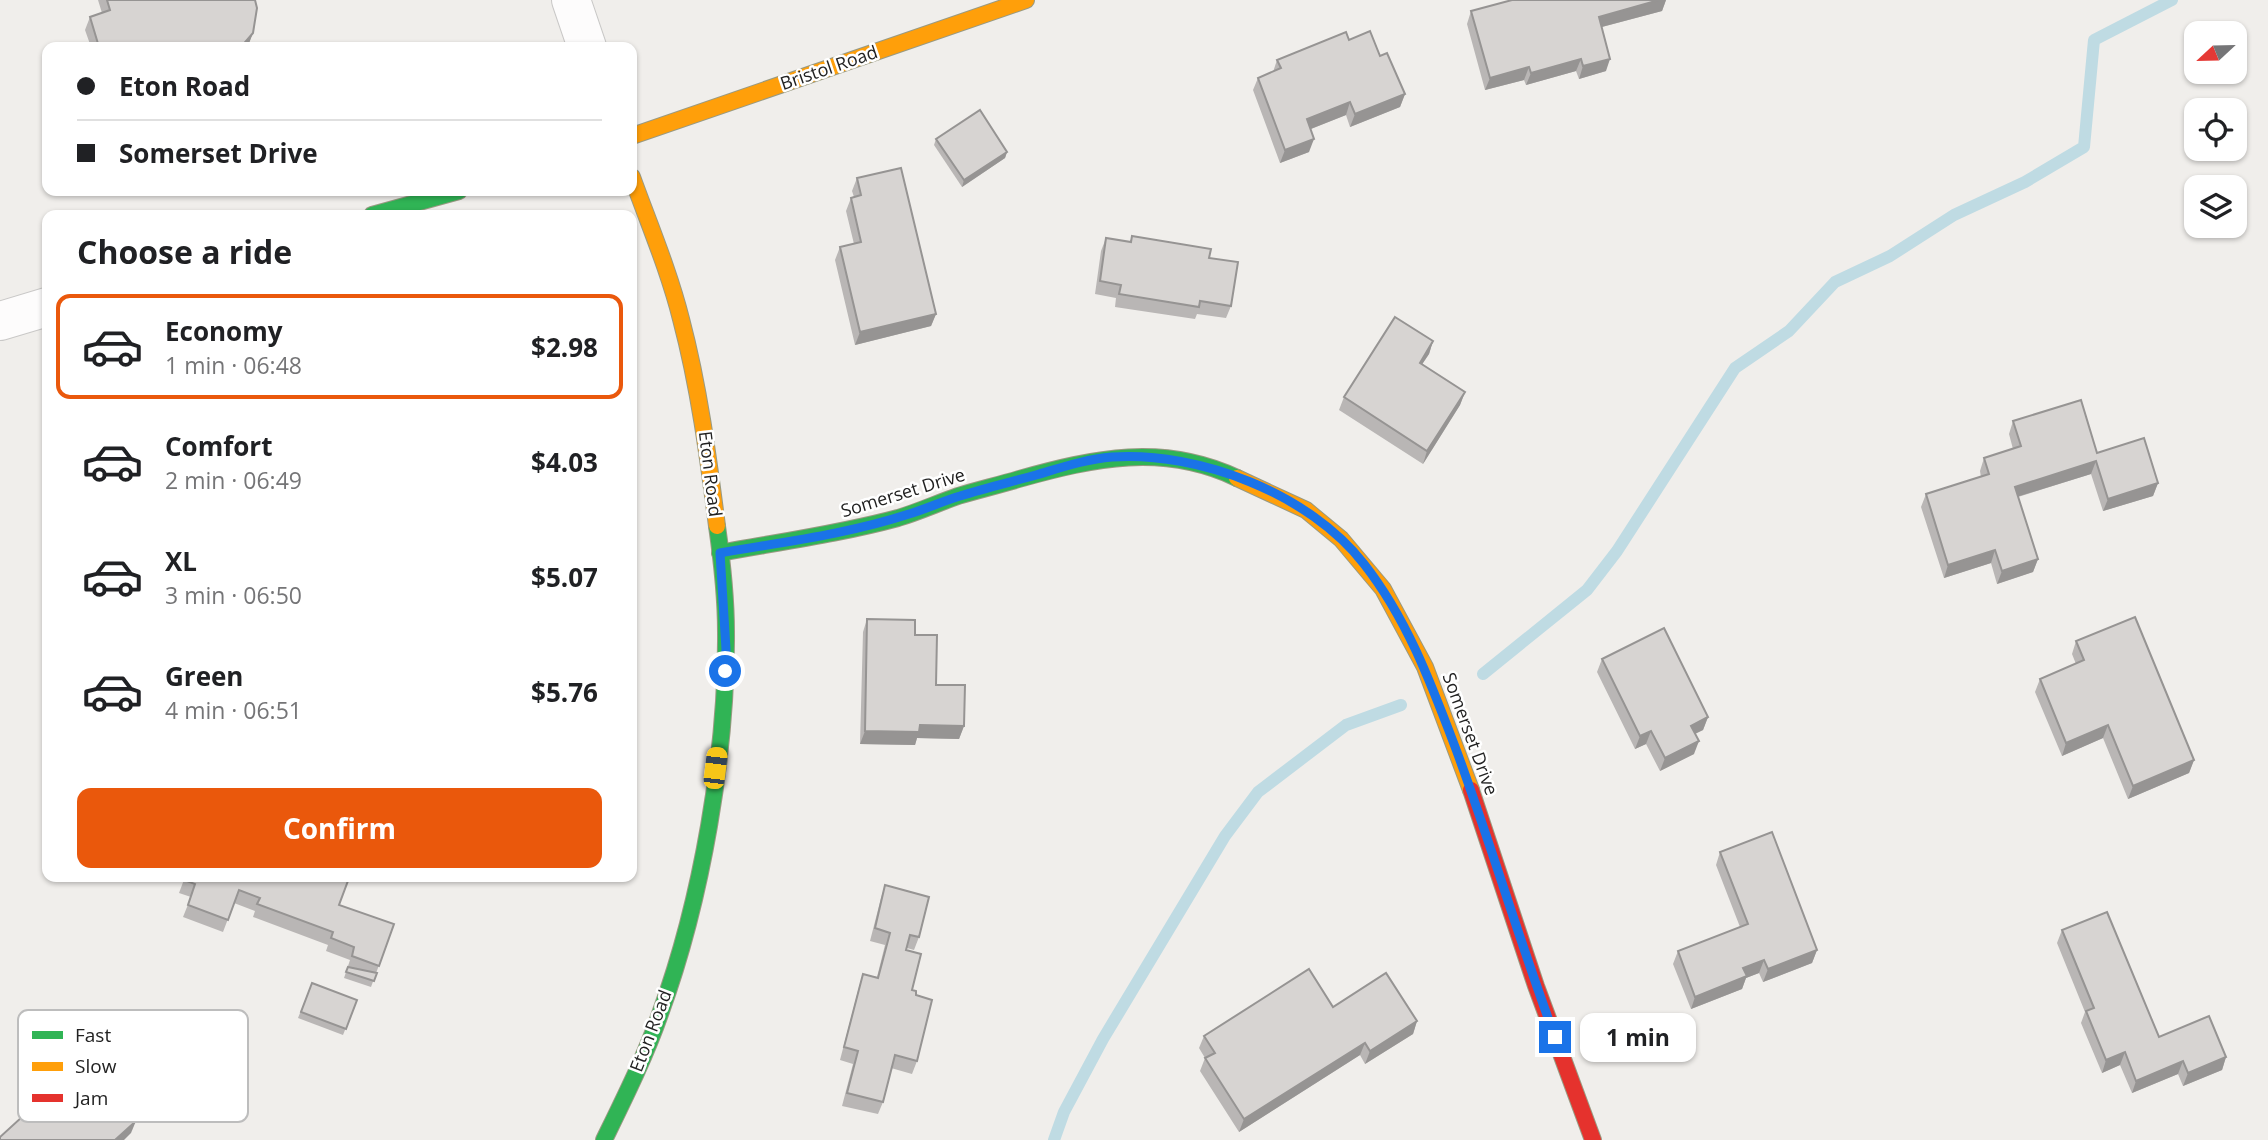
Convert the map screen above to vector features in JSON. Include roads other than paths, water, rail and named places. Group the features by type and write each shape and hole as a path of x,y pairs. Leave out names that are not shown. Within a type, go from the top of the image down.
{"street":[{"path":"571,0 585,42"},
{"name":"Bristol Road","path":"637,134 1026,0"},
{"name":"Eton Road","path":"604,1140 628,1091 666,996 685,929 708,823 722,714 726,649 720,553 704,424 686,336 637,191"},
{"path":"390,210 441,196"},
{"path":"0,321 42,308"},
{"name":"Somerset Drive","path":"720,553 860,528 960,496 1110,457 1187,461 1224,472 1306,510 1341,539 1362,562 1406,629 1424,667 1472,792 1536,986 1593,1140"}],"waterway":[{"path":"1483,674 1587,590 1617,551 1735,368 1789,331 1835,282 1890,256 1954,215 2025,182 2084,147 2094,40 2172,0"},
{"path":"1054,1140 1064,1112 1103,1039 1225,836 1258,792 1346,725 1401,705"}]}
